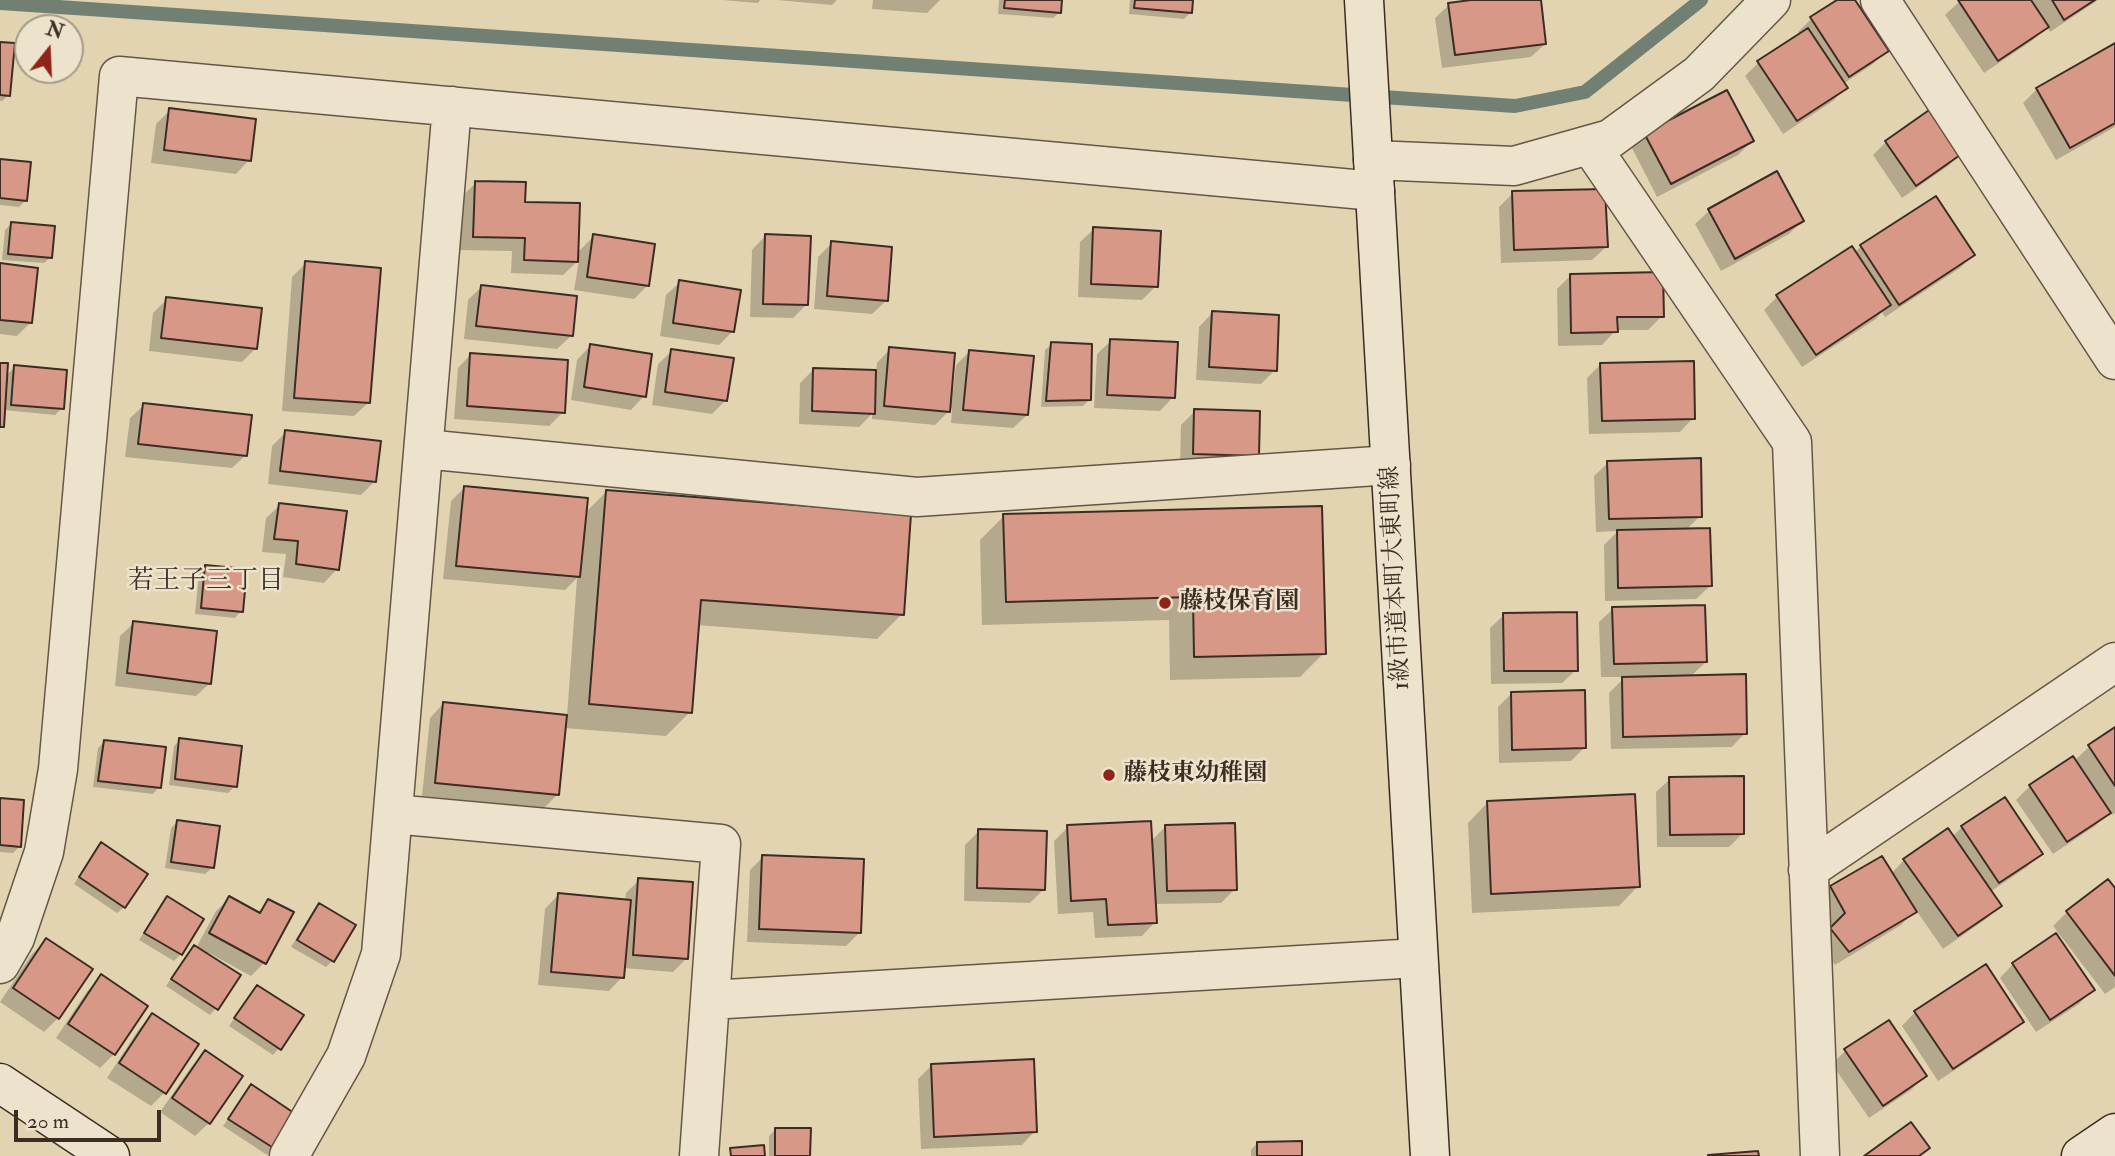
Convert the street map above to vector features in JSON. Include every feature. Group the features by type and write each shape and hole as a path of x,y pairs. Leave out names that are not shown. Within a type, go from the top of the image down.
{"street":[{"path":"0,964 15,938 44,852 58,769 119,76 452,106 1374,175 1514,166 1610,139 1699,74 1771,0"},
{"path":"1880,0 2115,360"},
{"name":"1級市道本町大東町線","path":"1365,14 1430,1156"},
{"path":"289,1156 346,1056 381,954 452,106"},
{"path":"1590,145 1792,442 1820,1156"},
{"path":"424,449 917,497 1391,465"},
{"path":"1808,870 2115,662"},
{"path":"393,814 721,844 699,1156"},
{"path":"710,1000 1418,958"},
{"path":"0,1083 110,1156"},
{"path":"2081,1156 2115,1133"}],"building":[{"path":"1005,0 1062,0 1061,13 1004,8"},
{"path":"1135,0 1193,0 1192,13 1134,8"},
{"path":"1471,0 1541,0 1546,44 1455,55 1448,3"},
{"path":"1837,0 1855,0 1889,51 1849,77 1810,17"},
{"path":"1958,0 2031,0 2049,27 1998,61"},
{"path":"2052,0 2095,0 2064,20"},
{"path":"1808,28 1848,88 1797,121 1757,61"},
{"path":"0,42 14,43 10,96 0,95"},
{"path":"2115,43 2115,123 2070,148 2036,88"},
{"path":"1727,90 1754,141 1671,184 1644,133"},
{"path":"169,108 256,119 251,161 164,150"},
{"path":"1932,108 1963,153 1916,186 1885,141"},
{"path":"0,159 31,162 27,201 0,198"},
{"path":"1777,171 1804,221 1735,259 1708,209"},
{"path":"475,181 526,182 525,202 580,203 578,262 524,260 525,238 473,237"},
{"path":"1605,189 1608,247 1514,250 1512,191"},
{"path":"1936,196 1975,255 1899,305 1860,245"},
{"path":"11,222 55,226 52,258 8,254"},
{"path":"1093,227 1161,231 1158,287 1091,284"},
{"path":"593,234 655,244 649,286 587,277"},
{"path":"765,234 811,236 808,305 763,304"},
{"path":"831,241 892,247 888,301 827,296"},
{"path":"1852,246 1891,305 1816,355 1776,295"},
{"path":"305,261 381,268 370,403 294,398"},
{"path":"0,263 38,268 32,323 0,320"},
{"path":"1663,272 1664,317 1617,317 1618,332 1571,333 1570,274"},
{"path":"679,280 741,290 734,332 673,323"},
{"path":"481,285 577,296 573,336 476,326"},
{"path":"166,297 262,308 257,349 161,338"},
{"path":"1212,311 1279,315 1277,371 1209,367"},
{"path":"1110,339 1178,342 1175,398 1107,395"},
{"path":"1051,342 1092,344 1091,400 1046,401"},
{"path":"590,344 652,354 646,397 584,387"},
{"path":"889,347 955,353 950,412 884,406"},
{"path":"671,349 734,358 727,401 665,392"},
{"path":"969,350 1034,356 1028,415 963,410"},
{"path":"470,353 568,360 565,413 467,406"},
{"path":"1694,361 1695,419 1602,421 1600,363"},
{"path":"0,363 8,363 4,427 0,427"},
{"path":"14,365 67,370 64,409 11,405"},
{"path":"813,368 876,370 875,414 812,411"},
{"path":"143,403 252,415 247,456 138,444"},
{"path":"1194,409 1260,411 1259,456 1193,454"},
{"path":"285,430 381,441 376,482 280,471"},
{"path":"1701,458 1702,517 1609,519 1607,461"},
{"path":"464,486 588,498 580,577 456,566"},
{"path":"606,490 911,514 904,615 701,600 692,713 589,704"},
{"path":"279,503 347,511 339,570 296,564 298,541 274,539"},
{"path":"1322,506 1326,654 1194,657 1193,597 1006,602 1003,514"},
{"path":"1710,528 1712,586 1618,588 1617,530"},
{"path":"205,565 247,569 243,612 201,608"},
{"path":"1705,605 1707,662 1614,664 1612,607"},
{"path":"1577,612 1578,671 1504,671 1503,613"},
{"path":"133,621 217,631 211,684 127,673"},
{"path":"1746,674 1747,734 1623,737 1622,677"},
{"path":"1585,690 1586,748 1512,750 1511,692"},
{"path":"443,702 567,715 559,795 435,783"},
{"path":"2115,727 2115,786 2088,745"},
{"path":"179,738 242,746 237,787 175,779"},
{"path":"104,740 166,747 161,788 98,781"},
{"path":"2073,756 2111,813 2067,842 2029,785"},
{"path":"1744,776 1744,834 1670,835 1669,777"},
{"path":"1635,794 1640,887 1491,894 1487,801"},
{"path":"2005,797 2043,854 1999,883 1961,826"},
{"path":"0,798 24,800 21,847 0,845"},
{"path":"177,820 220,826 214,868 171,862"},
{"path":"1151,821 1157,923 1108,925 1106,899 1071,901 1067,825"},
{"path":"1235,823 1237,890 1167,891 1165,825"},
{"path":"1948,828 2002,906 1958,936 1903,859"},
{"path":"978,829 1047,831 1045,890 977,888"},
{"path":"101,842 148,874 125,908 79,877"},
{"path":"762,855 864,859 861,933 759,929"},
{"path":"1882,856 1917,912 1849,952 1830,928 1845,913 1830,886"},
{"path":"638,878 693,882 688,959 633,955"},
{"path":"2108,879 2115,888 2115,976 2066,911"},
{"path":"558,893 631,900 624,978 551,972"},
{"path":"167,896 204,919 182,955 144,933"},
{"path":"229,896 260,913 268,899 294,912 266,964 209,933"},
{"path":"319,903 356,925 334,962 297,940"},
{"path":"2056,933 2095,990 2050,1020 2012,963"},
{"path":"46,938 93,969 59,1019 13,988"},
{"path":"194,945 241,975 218,1010 171,979"},
{"path":"1986,964 2024,1022 1953,1069 1914,1011"},
{"path":"101,974 148,1006 115,1055 68,1024"},
{"path":"257,985 304,1015 281,1050 234,1018"},
{"path":"152,1013 199,1044 166,1094 119,1063"},
{"path":"1889,1020 1927,1076 1883,1106 1844,1049"},
{"path":"205,1050 243,1076 210,1124 172,1098"},
{"path":"1034,1059 1037,1132 934,1137 931,1064"},
{"path":"251,1084 297,1115 275,1149 228,1119"},
{"path":"1911,1122 1930,1148 1919,1156 1864,1156"},
{"path":"775,1128 811,1128 810,1156 775,1156"},
{"path":"1302,1141 1302,1156 1257,1156 1257,1142"},
{"path":"764,1145 765,1156 731,1156 730,1148"},
{"path":"1758,1151 1759,1156 1708,1156 1708,1155"}],"waterway":[{"path":"0,3 1515,106 1585,92 1701,0"}],"place":[{"name":"藤枝保育園","path":"1165,603"},
{"name":"藤枝東幼稚園","path":"1109,775"}],"district":[{"name":"若王子三丁目","path":"206,582"}]}
